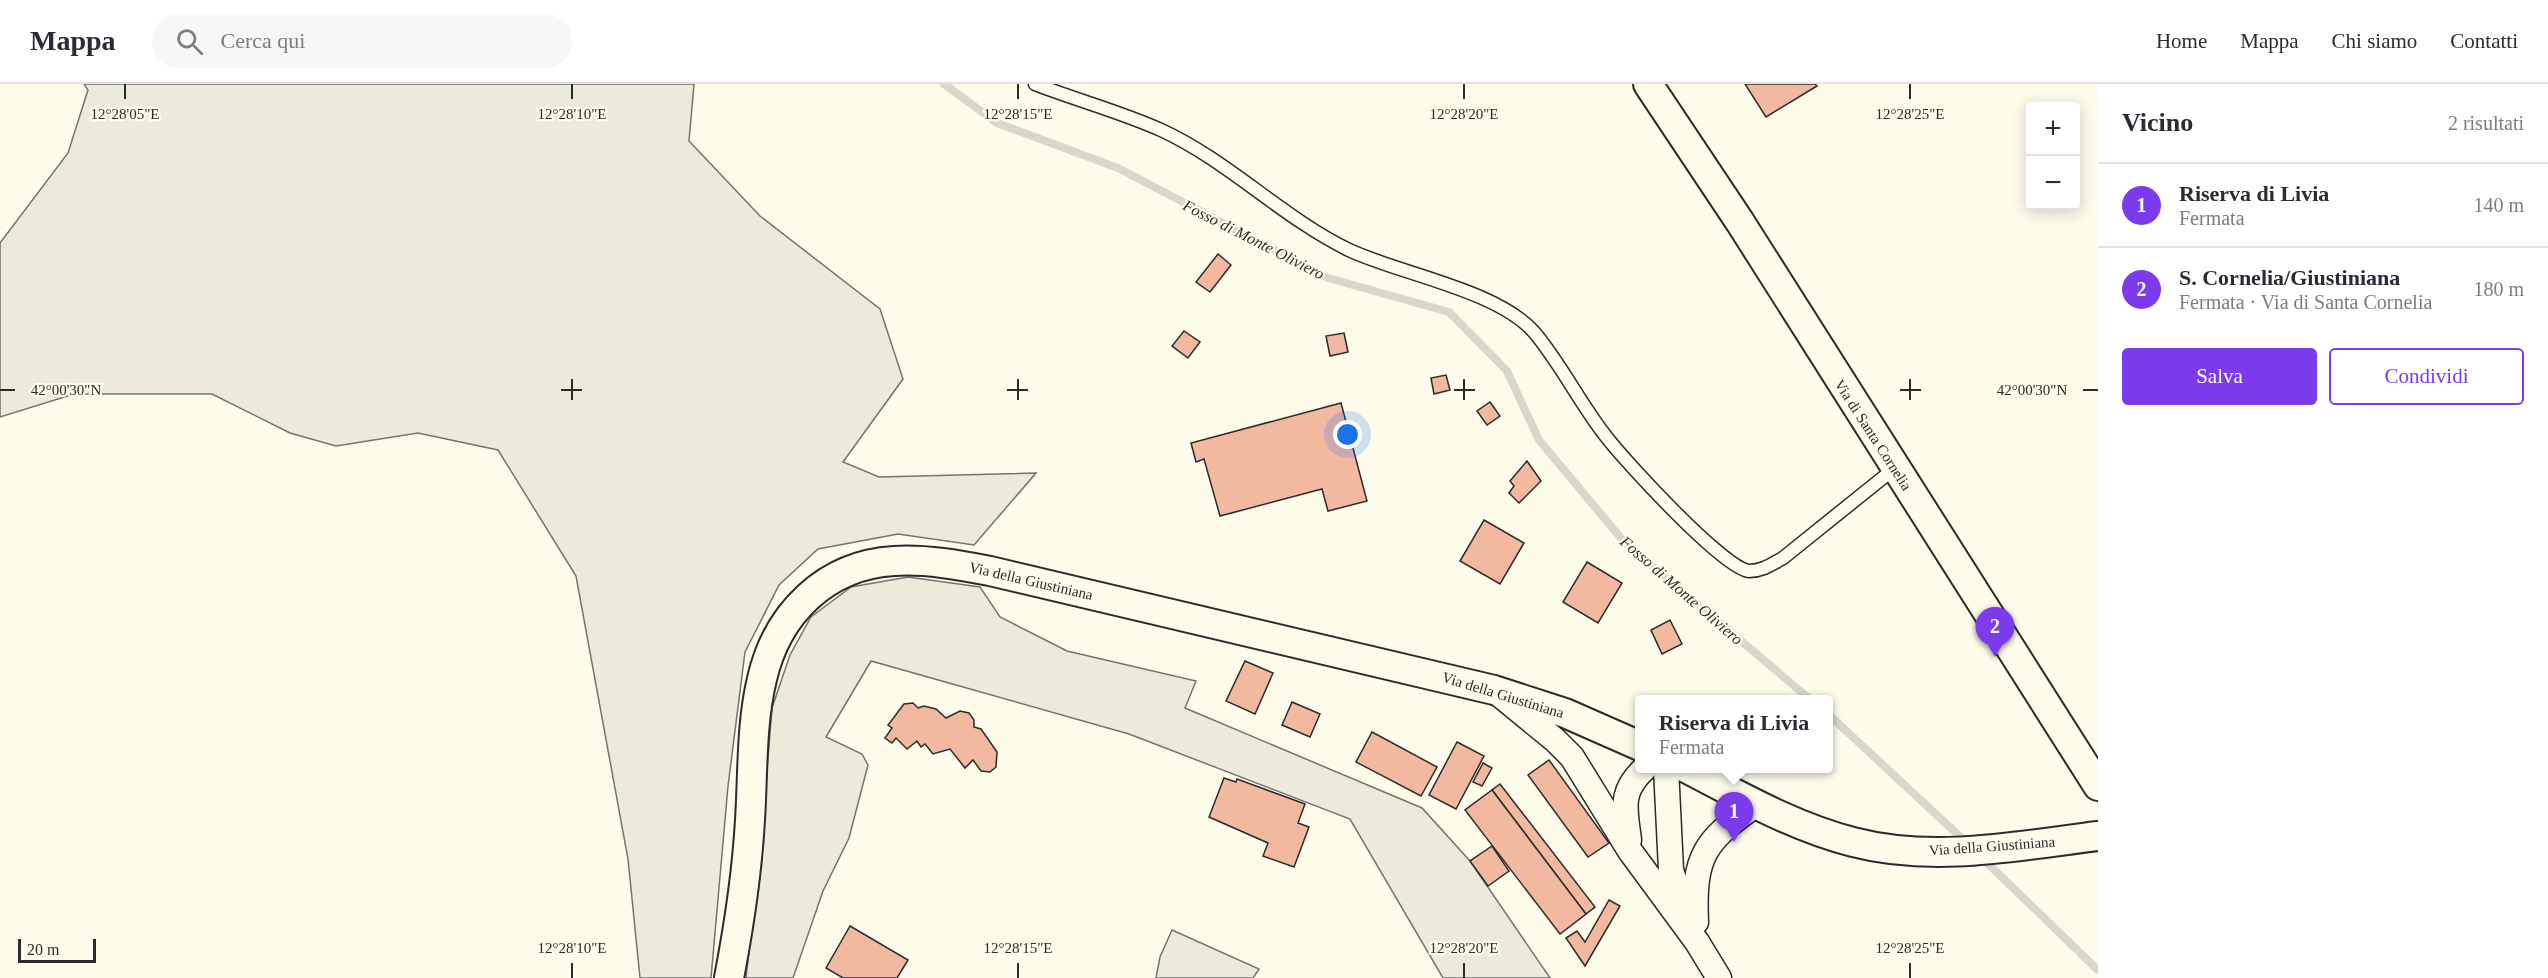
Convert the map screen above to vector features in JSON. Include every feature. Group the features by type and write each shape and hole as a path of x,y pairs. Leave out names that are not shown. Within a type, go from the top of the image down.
{"street":[{"name":"Via di Santa Cornelia","path":"1648,84 1740,222 2098,786"},
{"name":"Via della Giustiniana","path":"729,978 741,907 750,823 756,719 762,678 773,646 791,614 811,592 838,574 879,563 911,560 990,570 1494,690 1565,713 1635,744"},
{"path":"1494,690 1547,733 1572,758 1630,850 1697,942 1719,978"},
{"path":"1630,850 1625,800 1632,781 1640,773"},
{"path":"1666,773 1671,870 1697,942"},
{"name":"Via della Giustiniana","path":"1696,773 1811,829 1856,843 1911,851 1952,852 2098,836"},
{"path":"1697,942 1695,897 1698,869 1702,857 1707,847 1722,830 1757,804"}],"lane":[{"path":"1035,84 1162,131 1235,176 1302,224 1350,250 1424,276 1506,310 1533,331 1607,439 1708,542 1725,558 1747,571 1764,569 1783,558 1895,468"}],"shaded area":[{"path":"84,84 694,84 689,141 760,216 880,309 903,379 843,462 879,477 1036,473 974,545 898,534 818,549 779,585 745,652 728,786 711,978 640,978 628,859 576,576 498,450 418,433 336,446 290,433 212,394 74,394 0,417 0,243 68,153 88,90"},
{"path":"908,577 980,587 1000,617 1067,651 1196,681 1185,708 1422,808 1470,861 1550,978 1443,978 1350,819 1129,734 871,661 826,737 862,754 868,765 849,838 823,891 793,978 746,978 761,844 772,708 790,655 811,617 851,587"},
{"path":"1172,930 1259,969 1253,978 1156,978 1160,957"}],"building":[{"path":"1745,84 1815,84 1817,86 1766,117"},
{"path":"1218,254 1231,265 1210,292 1196,282"},
{"path":"1184,331 1200,342 1188,358 1172,346"},
{"path":"1344,333 1348,352 1330,356 1326,336"},
{"path":"1446,375 1450,390 1434,394 1431,378"},
{"path":"1490,402 1500,416 1487,425 1477,411"},
{"path":"1341,403 1367,501 1328,511 1322,489 1220,516 1204,459 1196,462 1191,443"},
{"path":"1527,461 1541,481 1519,503 1509,493 1514,486 1510,481"},
{"path":"1484,520 1524,543 1500,584 1460,561"},
{"path":"1587,562 1622,583 1598,623 1563,602"},
{"path":"1670,620 1682,644 1662,654 1651,630"},
{"path":"1245,661 1273,673 1255,714 1226,701"},
{"path":"1292,702 1320,714 1310,737 1282,725"},
{"path":"913,703 918,708 924,706 936,709 946,718 960,711 969,713 974,720 974,727 981,729 997,752 996,767 990,772 981,771 973,760 965,768 950,749 933,754 925,744 921,747 917,741 907,749 896,738 892,743 885,738 892,728 888,725 904,704"},
{"path":"1372,732 1437,767 1421,796 1356,762"},
{"path":"1457,742 1484,756 1456,809 1429,795"},
{"path":"1549,760 1609,843 1588,857 1528,775"},
{"path":"1483,763 1492,768 1482,786 1473,782"},
{"path":"1224,778 1236,782 1237,779 1305,804 1298,823 1309,827 1294,867 1263,856 1268,843 1209,817"},
{"path":"1500,784 1595,907 1586,914 1492,790"},
{"path":"1492,790 1586,914 1560,934 1465,810"},
{"path":"1492,846 1509,871 1488,886 1470,861"},
{"path":"1609,900 1620,906 1585,966 1566,938 1577,931 1585,942"},
{"path":"850,926 908,960 897,978 843,978 826,968"}],"waterway":[{"name":"Fosso di Monte Oliviero","path":"944,84 997,123 1118,168 1328,278 1449,312 1507,371 1539,440 1625,543 1805,695"},
{"name":"Fosso di Monte Oliviero","path":"1833,719 1968,844"},
{"name":"Fosso di Monte Oliviero","path":"1983,859 2098,970"}],"place":[{"name":"S. Cornelia/Giustiniana","path":"1995,657"},
{"name":"Riserva di Livia","path":"1734,842"}]}
